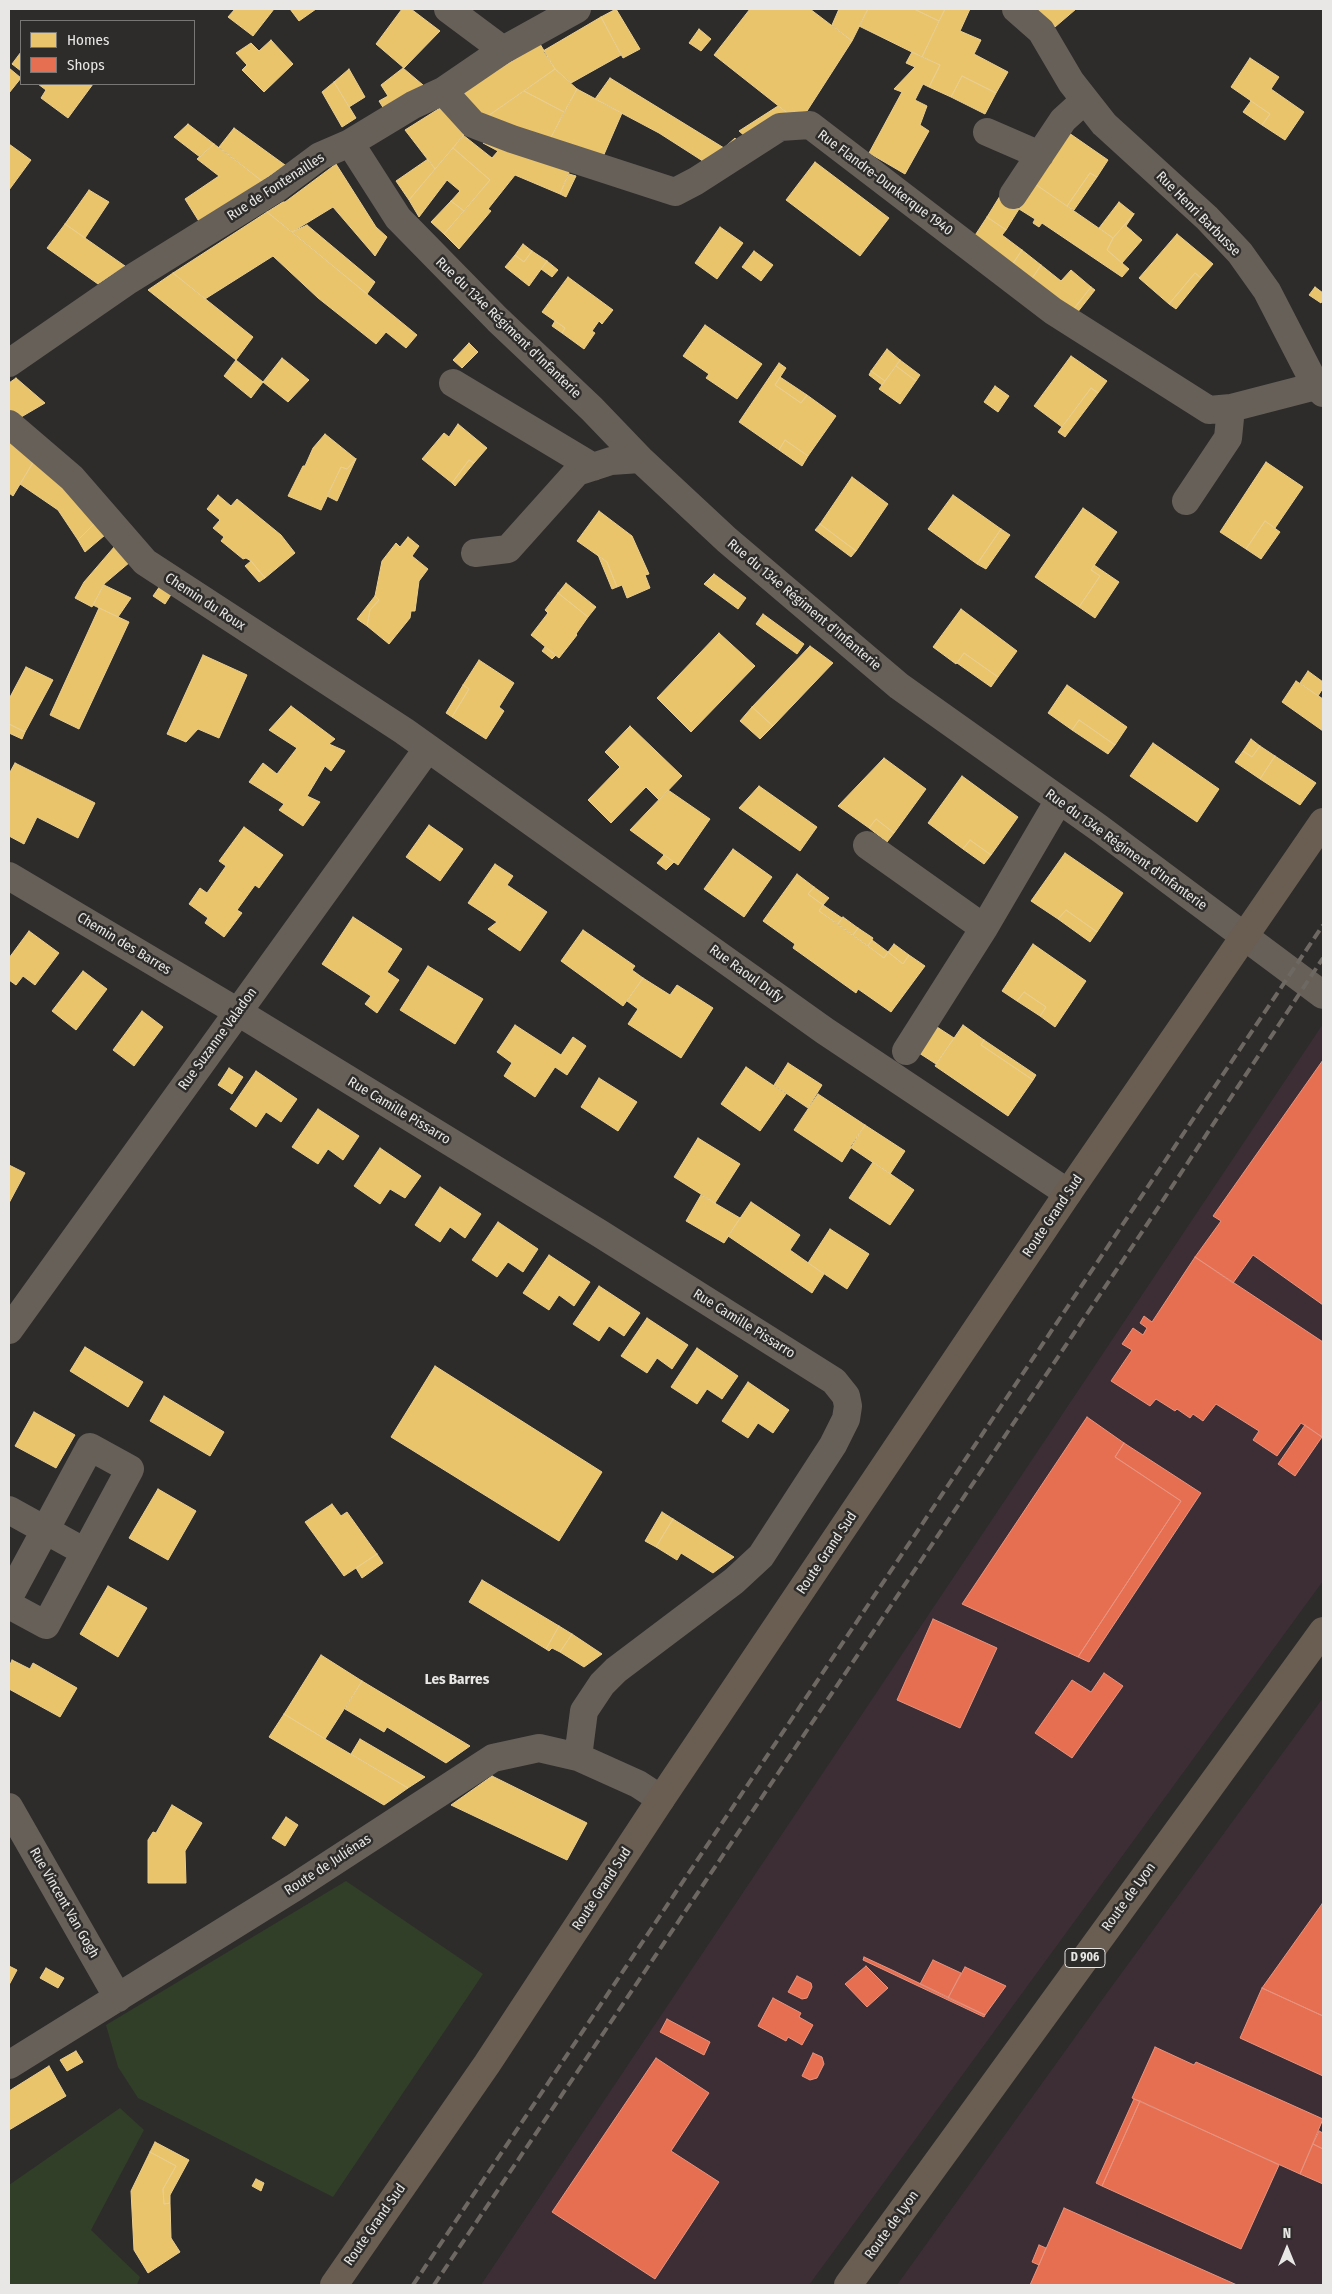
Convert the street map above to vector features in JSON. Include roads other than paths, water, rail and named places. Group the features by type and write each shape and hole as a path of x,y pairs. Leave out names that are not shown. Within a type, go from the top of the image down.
{"main road":[{"name":"Route Grand Sud","path":"334,2285 487,2064 661,1799 1068,1193 1323,822"},
{"name":"Route de Lyon","path":"848,2285 1323,1631"}],"street":[{"path":"448,9 503,50"},
{"name":"Rue de Fontenailles","path":"9,363 129,280 277,188 320,156 350,143 413,105 443,91 503,50 577,9"},
{"name":"Rue Henri Barbusse","path":"1016,9 1041,31 1071,82 1104,124 1207,218 1240,252 1267,291 1320,390"},
{"name":"Rue Flandre-Dunkerque 1940","path":"443,91 473,124 512,139 675,192 696,181 780,127 810,125 1052,311 1209,410 1231,408 1320,390"},
{"path":"1013,195 1063,120 1085,100"},
{"path":"988,132 1040,155"},
{"name":"Rue du 134e Régiment d'Infanterie","path":"350,143 398,218 498,320 592,409 640,459 727,540 899,686 1059,800 1323,995"},
{"path":"452,383 593,467"},
{"path":"1186,501 1228,438 1231,408"},
{"name":"Chemin du Roux","path":"9,424 72,478 145,562 428,748"},
{"path":"475,553 508,548 577,472 611,461 640,459"},
{"name":"Rue Suzanne Valadon","path":"9,1330 428,748"},
{"name":"Rue Raoul Dufy","path":"428,748 826,1031 1068,1193"},
{"path":"906,1051 984,928 1059,800"},
{"path":"867,845 984,928"},
{"name":"Chemin des Barres","path":"9,876 238,1012"},
{"name":"Rue Camille Pissarro","path":"238,1012 599,1233 834,1381 846,1396 848,1406 846,1419 833,1445 761,1556 734,1580 616,1670 602,1684 584,1711 578,1757"},
{"path":"9,1597 90,1448 130,1469 46,1625 9,1605"},
{"path":"9,1510 85,1552"},
{"name":"Route de Juliénas","path":"9,2065 295,1887 493,1758 539,1748 578,1757 638,1784 661,1799"},
{"name":"Rue Vincent Van Gogh","path":"9,1807 118,1998"}],"railway":[{"path":"413,2285 1323,925"},
{"path":"434,2285 1140,1235 1323,958"}],"district":[{"name":"Les Barres","path":"457,1680"}]}
